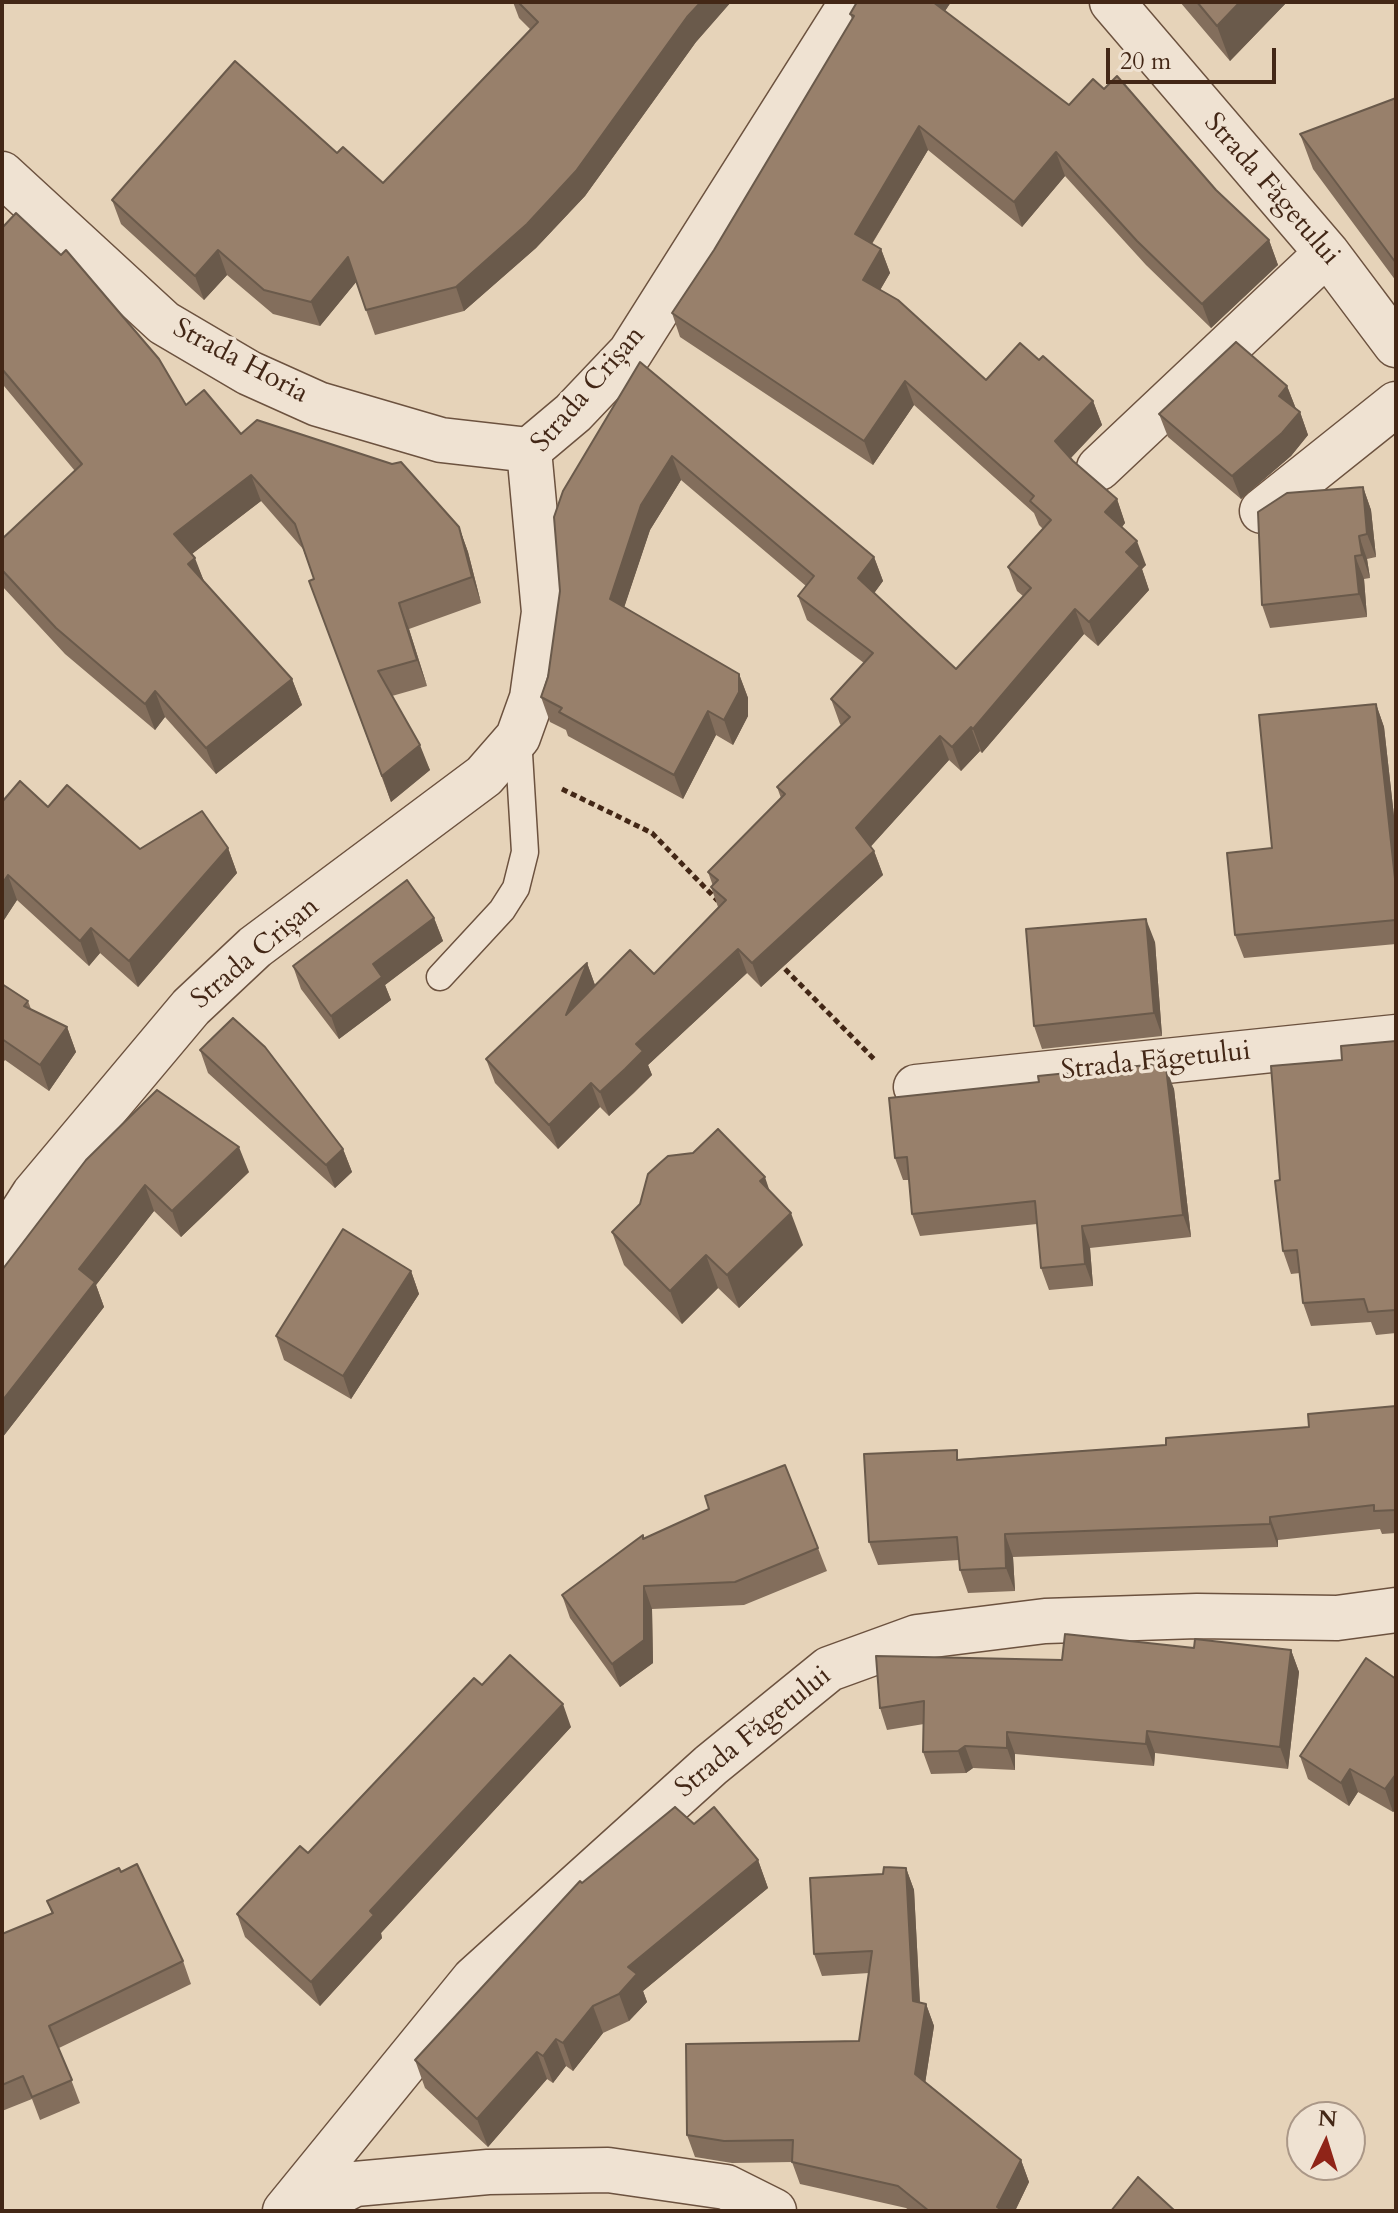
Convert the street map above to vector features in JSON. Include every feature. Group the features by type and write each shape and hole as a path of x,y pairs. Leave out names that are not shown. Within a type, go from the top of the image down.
{"street":[{"name":"Strada Crișan","path":"2,1244 34,1194 191,1007 255,947 484,776 520,753 532,698 544,612 529,450 573,413 630,353 852,2"},
{"name":"Strada Făgetului","path":"1112,2 1327,253 1396,345"},
{"name":"Strada Horia","path":"2,174 164,323 249,373 318,404 441,440 529,450"},
{"path":"1099,468 1327,253"},
{"path":"1262,511 1396,404"},
{"name":"Strada Făgetului","path":"916,1087 1396,1037"},
{"name":"Strada Făgetului","path":"285,2211 474,1979 711,1765 829,1669 917,1637 1045,1621 1197,1616 1337,1618 1396,1610"},
{"path":"303,2211 355,2184 488,2172 608,2170 726,2187 774,2211"}],"lane":[{"name":"Strada Crișan","path":"440,977 502,910 516,888 525,852 520,753"}],"path":[{"path":"520,753 652,833 729,913"},
{"path":"773,958 873,1059 916,1087"}],"building":[{"path":"518,2 701,2 576,171 527,224 456,287 366,310 348,257 311,302 264,290 218,250 195,276 112,200 235,61 337,153 343,147 383,183 538,22"},
{"path":"857,2 933,2 1069,105 1093,79 1104,89 1117,76 1216,190 1269,240 1202,304 1137,241 1056,152 1014,202 919,126 855,234 881,249 863,280 898,300 986,380 1020,343 1039,360 1043,356 1093,401 1055,441 1117,499 1105,512 1137,541 1126,552 1140,566 1089,622 1075,609 973,729 971,727 952,747 940,736 856,828 874,851 752,963 738,949 636,1044 643,1051 625,1069 600,1092 591,1083 549,1125 486,1059 587,963 566,1015 630,950 654,974 726,900 711,887 718,880 708,872 785,794 777,787 850,717 831,699 873,653 798,596 814,576 672,456 641,505 610,599 739,674 739,692 724,720 708,711 674,775 559,712 562,708 541,697 548,677 560,591 554,517 563,491 640,362 874,557 858,578 956,669 1031,588 1008,567 1051,520 1030,501 1034,496 905,381 864,441 672,313 714,250 854,16 850,14"},
{"path":"1197,2 1240,2 1217,26"},
{"path":"1396,98 1396,263 1300,134"},
{"path":"16,213 61,255 66,250 159,359 186,405 204,390 241,434 257,420 392,464 401,462 459,527 472,577 399,603 417,660 378,671 420,745 382,776 309,581 314,579 295,524 251,475 174,534 195,558 188,564 292,679 206,748 155,691 145,704 56,628 2,570 2,539 82,464 2,369 2,228"},
{"path":"1236,342 1287,386 1279,396 1300,412 1282,433 1232,476 1159,414"},
{"path":"1363,487 1367,534 1359,536 1362,555 1355,556 1359,594 1262,605 1258,512 1287,493"},
{"path":"1376,704 1396,888 1396,920 1235,935 1227,853 1272,848 1259,715"},
{"path":"20,781 48,807 67,785 140,849 202,811 228,848 129,961 91,928 80,941 8,875 2,884 2,802"},
{"path":"407,880 434,918 373,964 382,977 331,1016 293,966"},
{"path":"1146,919 1154,1013 1034,1026 1026,929"},
{"path":"2,984 28,1001 24,1006 67,1027 40,1065 2,1039"},
{"path":"233,1018 265,1047 343,1149 326,1165 200,1050"},
{"path":"1396,1041 1396,1310 1368,1312 1364,1299 1303,1303 1297,1250 1283,1251 1275,1181 1280,1180 1271,1066 1342,1060 1341,1046"},
{"path":"1157,1064 1158,1068 1166,1067 1183,1215 1082,1226 1085,1264 1041,1268 1035,1201 912,1214 907,1157 895,1158 889,1098 1039,1082 1038,1076"},
{"path":"157,1090 239,1147 172,1211 145,1185 79,1269 95,1282 2,1401 2,1270 86,1160"},
{"path":"718,1129 765,1177 760,1181 791,1213 727,1275 706,1255 670,1291 612,1232 640,1204 648,1174 668,1156 693,1153"},
{"path":"343,1229 411,1271 343,1376 276,1336"},
{"path":"1396,1406 1396,1510 1374,1511 1374,1505 1270,1517 1270,1524 1005,1534 1006,1568 960,1570 957,1537 869,1542 864,1454 957,1450 957,1460 1166,1445 1166,1438 1309,1427 1308,1414"},
{"path":"785,1465 818,1548 735,1582 644,1586 644,1640 612,1664 562,1595 643,1535 643,1539 709,1509 705,1496"},
{"path":"1065,1634 1194,1648 1195,1639 1291,1650 1280,1747 1147,1731 1146,1744 1007,1732 1007,1748 965,1746 958,1751 923,1752 924,1701 880,1708 876,1656 1062,1660"},
{"path":"510,1655 563,1704 370,1911 374,1915 311,1982 237,1914 300,1846 308,1853 474,1678 482,1685"},
{"path":"1366,1658 1396,1679 1396,1774 1385,1789 1350,1769 1341,1783 1300,1756"},
{"path":"675,1807 694,1824 714,1807 758,1860 628,1967 637,1974 619,1994 593,2006 563,2043 556,2039 543,2056 537,2052 477,2119 415,2060 580,1881 582,1883"},
{"path":"137,1864 183,1961 49,2026 72,2080 32,2097 23,2076 2,2085 2,1934 53,1913 47,1901 119,1868 121,1872"},
{"path":"884,1867 906,1868 913,2001 926,2004 915,2074 1021,2160 997,2207 1003,2211 929,2211 898,2186 792,2162 793,2140 724,2141 687,2135 686,2044 859,2041 872,1951 814,1954 810,1878 883,1874"},
{"path":"1138,2177 1175,2211 1111,2211"}]}
